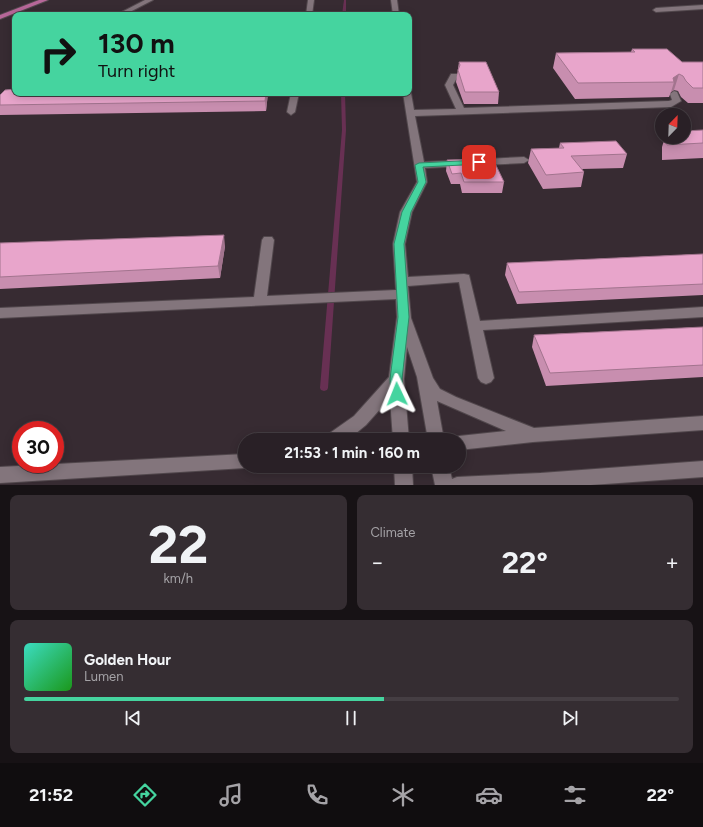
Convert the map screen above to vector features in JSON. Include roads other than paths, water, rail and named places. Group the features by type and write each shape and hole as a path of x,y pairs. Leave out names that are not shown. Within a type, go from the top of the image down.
{"main road":[{"path":"0,11 30,0"},
{"path":"13,12 45,0"},
{"path":"0,17 12,12"}],"street":[{"path":"125,12 150,0"},
{"path":"309,12 311,0"},
{"path":"394,0 396,12"},
{"path":"656,10 703,7"},
{"path":"454,76 449,85 461,111"},
{"path":"411,113 671,104 677,102 674,94"},
{"path":"291,112 294,96"},
{"path":"400,433 396,379 404,317 399,244 406,212 422,182 408,96"},
{"path":"419,165 524,160"},
{"path":"260,300 268,240"},
{"path":"0,313 340,296 464,278 486,378"},
{"path":"475,326 703,312"},
{"path":"404,317 424,377 435,433"},
{"path":"424,377 435,393 450,401 533,435"},
{"path":"347,433 364,417 396,379"},
{"path":"466,442 533,435 703,423"},
{"path":"0,476 238,461"},
{"path":"457,485 538,483 703,469"},
{"path":"403,473 404,485"},
{"path":"441,473 444,485"}],"waterway":[{"path":"344,12 345,0"},
{"path":"324,388 344,130 343,96"}]}
